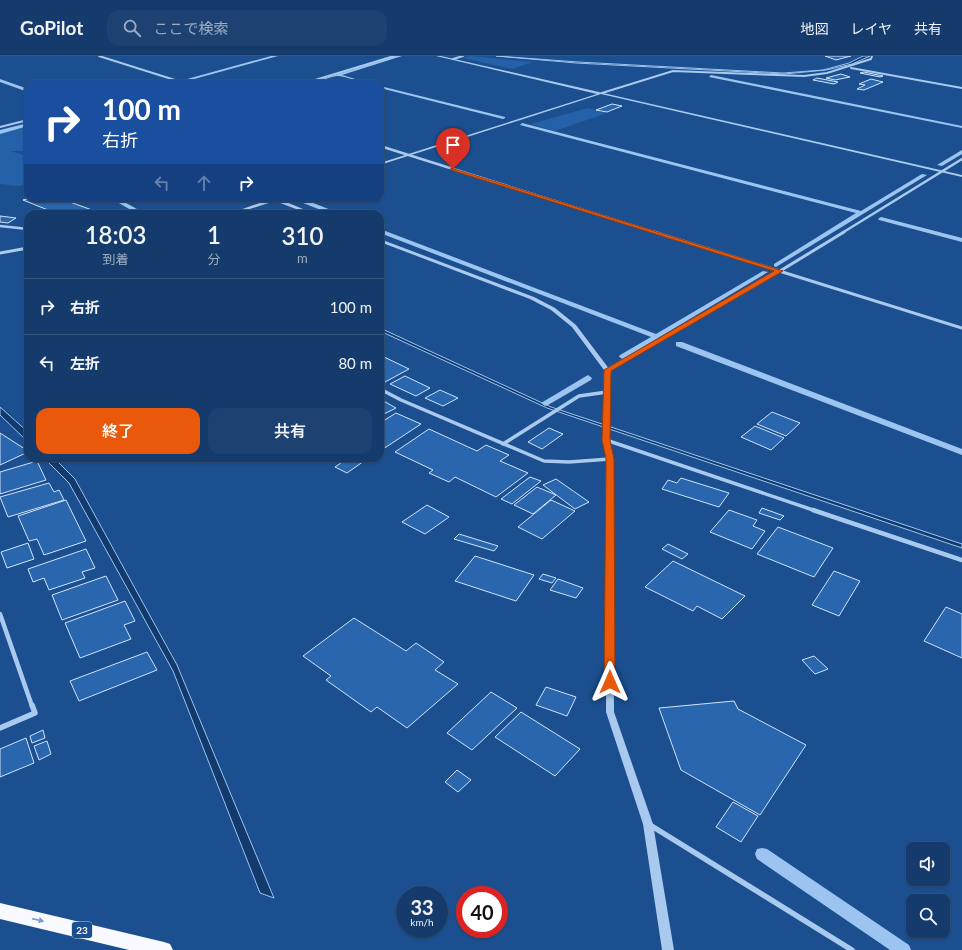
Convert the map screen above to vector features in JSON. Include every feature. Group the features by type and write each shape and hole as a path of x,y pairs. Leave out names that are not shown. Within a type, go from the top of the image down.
{"highway":[{"name":"23","path":"0,911 164,950"}],"street":[{"path":"99,56 175,80"},
{"path":"315,80 394,56"},
{"path":"436,56 962,176"},
{"path":"453,59 463,56"},
{"path":"384,163 673,71 804,76 849,67 863,63 876,56"},
{"path":"849,67 962,88"},
{"path":"0,128 24,121"},
{"path":"384,147 962,328"},
{"path":"607,370 780,271 962,159"},
{"path":"243,210 268,202"},
{"path":"284,202 303,210"},
{"path":"0,226 24,229"},
{"path":"384,242 532,298 553,309 574,326 607,370 606,440 610,459 610,712 648,824 668,950"},
{"path":"0,253 24,249"},
{"path":"384,391 400,400 544,461 569,462 610,459"},
{"path":"503,444 579,396 607,392"},
{"path":"606,440 962,560"},
{"path":"0,614 35,713 0,728"},
{"path":"648,824 852,950"}],"shaded area":[{"path":"469,56 533,62 512,69 463,58"},
{"path":"496,56 783,73 823,70 849,63 863,56 870,56 852,64 826,70 784,74 576,63"},
{"path":"588,108 607,113 555,131 531,124"},
{"path":"24,127 24,151 10,151 24,155 24,185 18,186 0,184 0,133"},
{"path":"384,330 551,407 962,544 962,548 547,408 384,333"},
{"path":"0,407 24,428 24,438 0,415"},
{"path":"48,462 58,462 75,479 177,665 274,898 260,893 173,671 69,483"}],"building":[{"path":"825,56 851,56 836,60"},
{"path":"864,72 883,76 880,77 860,73"},
{"path":"841,74 850,77 835,80 826,78"},
{"path":"817,78 838,82 834,84 813,80"},
{"path":"871,79 883,82 864,90 857,89 865,85 859,84"},
{"path":"612,104 622,106 607,112 596,110"},
{"path":"28,202 70,202 92,210 48,210"},
{"path":"0,216 16,218 8,223 0,222"},
{"path":"384,357 409,369 385,382"},
{"path":"405,376 430,388 416,396 390,384"},
{"path":"440,390 458,398 443,406 425,398"},
{"path":"384,401 396,408 384,414"},
{"path":"772,412 800,423 786,436 757,424"},
{"path":"396,413 421,424 384,448 384,420"},
{"path":"755,426 784,438 771,450 741,437"},
{"path":"549,428 563,434 542,449 528,442"},
{"path":"429,429 477,451 486,445 509,455 500,461 528,473 496,497 455,477 449,482 429,473 433,470 395,452"},
{"path":"0,433 24,448 24,454 0,465"},
{"path":"37,462 46,480 0,494 0,472"},
{"path":"342,462 363,462 347,473 335,467"},
{"path":"530,477 541,481 512,504 501,499"},
{"path":"681,478 729,493 719,507 662,489 668,480 677,483"},
{"path":"556,479 589,502 575,509 543,485"},
{"path":"49,483 54,492 59,490 64,500 8,517 0,497"},
{"path":"537,487 556,495 533,514 514,505"},
{"path":"66,500 86,541 44,555 37,539 29,541 18,516"},
{"path":"551,500 575,511 542,539 518,527"},
{"path":"427,505 449,517 425,534 402,522"},
{"path":"762,508 784,516 780,520 759,513"},
{"path":"729,510 757,520 753,526 765,531 752,549 710,532"},
{"path":"778,527 833,548 814,577 757,554"},
{"path":"459,534 498,546 494,551 454,539"},
{"path":"28,543 34,559 7,568 1,552"},
{"path":"668,544 688,554 682,559 662,549"},
{"path":"86,549 95,568 82,572 85,578 49,590 44,578 33,582 28,569"},
{"path":"475,556 534,575 516,601 455,581"},
{"path":"673,561 745,596 722,619 697,606 693,611 645,587"},
{"path":"834,571 860,581 839,616 812,605"},
{"path":"543,574 556,578 552,583 539,579"},
{"path":"106,576 118,600 62,620 52,595"},
{"path":"558,579 583,588 576,598 550,590"},
{"path":"125,601 135,621 124,625 131,639 80,658 65,623"},
{"path":"946,607 962,614 962,658 924,641"},
{"path":"354,618 406,651 416,643 444,662 435,670 458,684 407,728 377,707 371,712 326,680 331,676 303,656"},
{"path":"147,652 157,670 79,701 70,681"},
{"path":"814,656 828,669 815,674 802,660"},
{"path":"546,687 576,697 567,716 536,705"},
{"path":"491,692 517,708 472,750 447,733"},
{"path":"734,701 738,709 806,745 760,815 681,770 659,708"},
{"path":"521,712 580,749 555,776 495,737"},
{"path":"43,730 45,738 32,743 30,736"},
{"path":"26,738 34,763 0,777 0,749"},
{"path":"47,741 51,754 39,760 34,746"},
{"path":"457,770 471,780 458,792 445,782"},
{"path":"733,802 758,816 741,842 716,827"}],"waterway":[{"path":"186,80 276,56"},
{"path":"337,75 400,56"},
{"path":"321,80 337,75"},
{"path":"337,75 355,80"},
{"path":"711,76 962,127"},
{"path":"0,80 24,89"},
{"path":"384,88 503,118"},
{"path":"522,124 862,213"},
{"path":"0,132 24,125"},
{"path":"940,165 962,152"},
{"path":"862,213 924,175"},
{"path":"120,202 136,210"},
{"path":"305,202 326,210"},
{"path":"776,265 862,213"},
{"path":"881,219 962,240"},
{"path":"384,233 657,337"},
{"path":"657,337 765,272"},
{"path":"623,357 657,337"},
{"path":"679,344 962,452"},
{"path":"545,403 588,378"},
{"path":"762,854 903,950"}],"route":[{"path":"453,169 780,271 607,370 606,440 610,459 610,682"}]}
